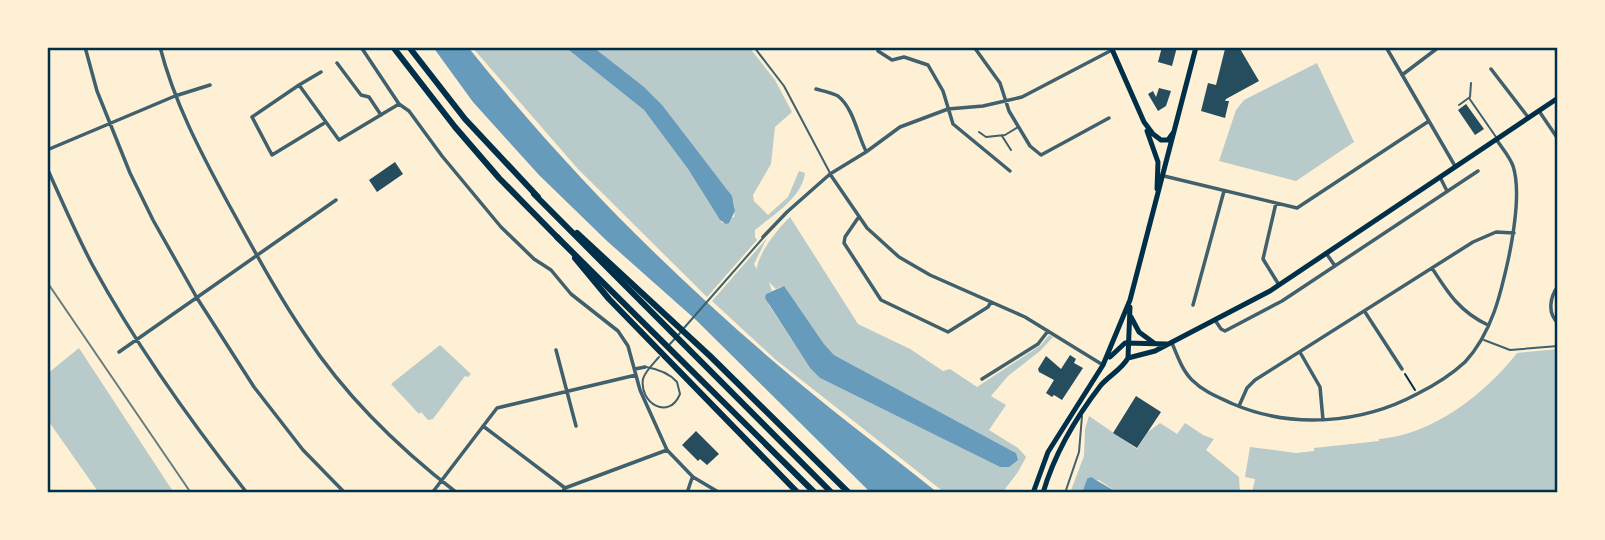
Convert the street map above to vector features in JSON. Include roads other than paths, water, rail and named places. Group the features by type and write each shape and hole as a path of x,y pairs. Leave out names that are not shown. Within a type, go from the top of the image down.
{"highway":[{"path":"393,47 499,178 815,493"},
{"path":"410,47 465,119 534,194 832,493"},
{"path":"534,194 710,356 849,493"},
{"path":"557,237 609,299 798,493"}],"main road":[{"path":"1101,369 1130,300 1196,47"},
{"path":"1112,49 1144,122 1158,162 1155,203"},
{"path":"1128,358 1155,351 1279,285 1558,99"},
{"path":"1144,122 1155,137 1161,140 1168,139 1175,129"},
{"path":"1043,493 1057,457 1084,412 1102,384 1128,358 1130,300"},
{"path":"1130,300 1132,321 1136,329 1147,340 1160,344"},
{"path":"1033,493 1048,452 1101,369 1117,349 1129,343 1171,343"}],"street":[{"path":"85,47 109,124 153,220 197,298 254,387 303,450 345,493"},
{"path":"160,47 175,96 211,172 306,337 345,387 398,444 457,493"},
{"path":"361,47 398,104 409,111 482,207 534,259 551,270 571,294 618,331 628,345 654,425 667,450 693,477 720,493"},
{"path":"974,47 1000,83 1018,126 1030,145 1041,155 1109,118"},
{"path":"1386,47 1455,166"},
{"path":"1402,75 1439,47"},
{"path":"764,237 830,174 900,127 948,109 1006,102 1038,91 1112,49"},
{"path":"878,51 892,60 904,57 928,65 943,91 953,124 1010,171"},
{"path":"337,63 361,95 369,97 381,115"},
{"path":"1491,69 1529,118"},
{"path":"321,72 252,117 272,155 326,122"},
{"path":"1500,82 1505,78"},
{"path":"47,150 175,96 210,85"},
{"path":"299,85 339,141 398,104"},
{"path":"816,89 838,96 853,116 866,152"},
{"path":"1539,111 1557,137"},
{"path":"1164,176 1301,207 1429,121"},
{"path":"1171,343 1184,370 1193,381 1218,398 1282,417 1323,420 1377,412 1439,383 1455,371 1483,339 1504,277 1514,233 1515,174 1512,163 1497,139"},
{"path":"47,169 93,266 138,340 209,445 247,493"},
{"path":"1215,320 1220,329 1226,330 1273,306 1478,171"},
{"path":"830,174 858,218 881,243 909,264 1016,313 1048,331 1101,369"},
{"path":"1440,177 1447,191"},
{"path":"1194,305 1224,191"},
{"path":"119,352 336,200"},
{"path":"1276,203 1264,259 1279,285"},
{"path":"858,218 844,243 881,300 948,332 988,307 991,302"},
{"path":"1238,406 1247,388 1255,380 1433,268 1486,235 1502,231 1514,233"},
{"path":"1326,253 1335,266"},
{"path":"1433,268 1457,306 1489,326"},
{"path":"1558,286 1550,310 1558,323"},
{"path":"1365,311 1402,369"},
{"path":"982,379 1038,344 1048,331"},
{"path":"556,349 576,426"},
{"path":"1300,353 1320,387 1323,420"},
{"path":"432,493 497,408 635,372 645,367"},
{"path":"483,426 564,491 667,450"},
{"path":"687,493 693,477"}],"lane":[{"path":"754,47 784,86 830,174"},
{"path":"1471,83 1469,98 1497,139"},
{"path":"1459,105 1469,98"},
{"path":"979,132 986,137 1002,135 1018,126"},
{"path":"1002,135 1011,150"},
{"path":"645,367 668,375 679,386 674,404 656,407 648,400 643,383 645,373 713,294 764,237"},
{"path":"1483,339 1510,350 1558,346"},
{"path":"1065,493 1079,452 1084,412"}],"water":[{"path":"433,47 468,47 575,171 690,287 792,377 938,493 871,493 696,320 607,241 539,175 473,102"},
{"path":"565,47 593,47 644,87 662,105 732,196 735,211 729,223 720,220 688,169 644,110"},
{"path":"784,286 834,355 1016,453 1018,460 1009,467 1000,467 820,378 810,368 765,298 766,294"},
{"path":"1091,477 1118,493 1082,493 1087,479"}],"railway":[{"path":"47,282 191,493"}]}
